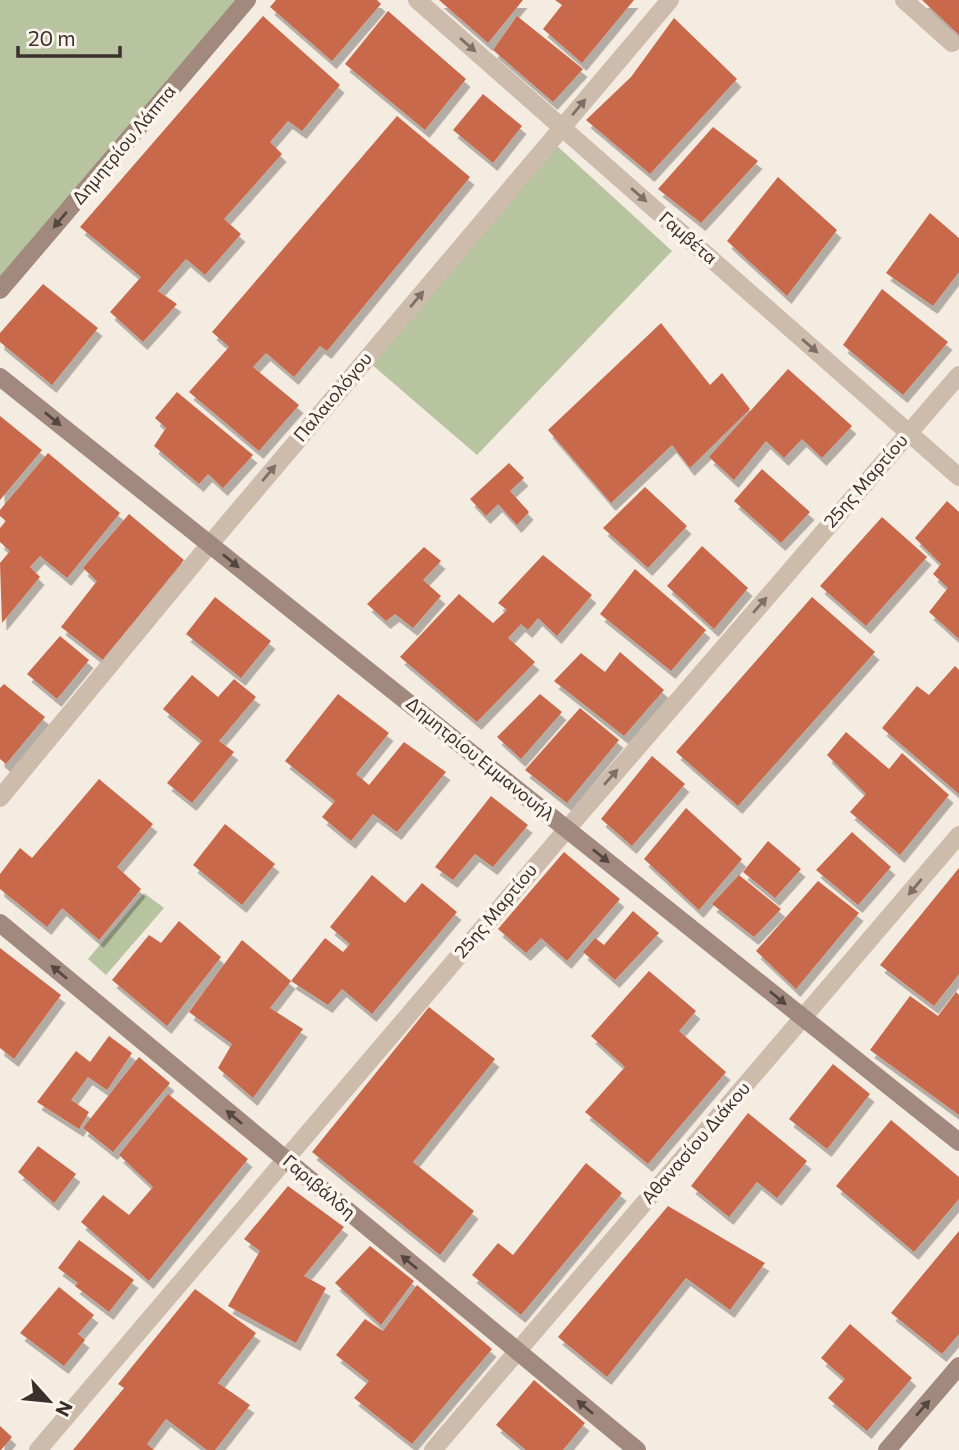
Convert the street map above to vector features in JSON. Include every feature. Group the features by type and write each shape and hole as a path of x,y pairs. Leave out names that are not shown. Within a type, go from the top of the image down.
{"street":[{"name":"Δημητρίου Λάππα","path":"0,290 247,0"},
{"name":"Γαμβέτα","path":"417,0 959,477"},
{"name":"Παλαιολόγου","path":"0,798 209,544 670,0"},
{"path":"904,0 952,43"},
{"name":"25ης Μαρτίου","path":"38,1450 567,829 959,375"},
{"name":"Δημητρίου Εμμανουήλ","path":"0,377 959,1142"},
{"name":"Αθανασίου Διάκου","path":"433,1450 959,835"},
{"name":"Γαριβάλδη","path":"0,923 638,1450"},
{"path":"887,1450 959,1366"}],"green space":[{"path":"0,0 239,0 0,277"},
{"path":"555,144 672,251 477,455 370,363"},
{"path":"144,893 164,908 106,975 88,959"}],"building":[{"path":"276,0 377,0 381,4 332,61 270,7"},
{"path":"439,0 523,0 488,43"},
{"path":"555,0 634,0 582,63 543,29 562,5"},
{"path":"922,0 959,0 959,35"},
{"path":"388,11 466,79 425,130 345,64"},
{"path":"263,16 340,85 302,131 288,121 270,142 282,154 224,219 241,234 205,275 186,259 158,291 177,304 143,342 110,312 141,277 80,227"},
{"path":"517,16 583,69 553,102 493,50"},
{"path":"674,18 737,79 650,174 586,120 631,77"},
{"path":"483,94 522,126 493,163 453,130"},
{"path":"397,116 470,177 327,351 320,346 294,377 266,353 253,367 299,405 259,451 189,392 229,347 212,332"},
{"path":"713,127 758,161 701,223 658,189"},
{"path":"778,177 837,230 787,296 727,241"},
{"path":"930,213 959,238 959,272 933,306 886,273"},
{"path":"43,284 98,328 52,385 0,342 0,333"},
{"path":"882,289 948,342 903,395 843,345"},
{"path":"661,323 710,385 722,373 750,409 690,468 672,445 611,503 548,430"},
{"path":"788,369 852,426 822,458 802,439 784,458 766,441 734,480 709,457"},
{"path":"177,392 253,455 223,488 208,474 199,484 154,446 166,428 155,418"},
{"path":"0,416 42,450 0,500"},
{"path":"48,453 120,513 67,578 40,556 30,567 40,577 2,623 0,563 10,551 0,542 0,528 6,521 0,516 0,510"},
{"path":"509,463 524,478 510,491 529,512 517,525 498,504 486,516 470,499"},
{"path":"762,469 810,512 781,543 734,501"},
{"path":"645,487 687,526 648,568 603,528"},
{"path":"947,501 959,512 959,639 929,612 948,588 933,574 941,564 915,538"},
{"path":"129,514 184,560 103,660 61,627 97,581 83,568"},
{"path":"882,517 927,557 866,626 820,586"},
{"path":"702,546 748,588 714,629 667,586"},
{"path":"424,547 441,561 423,580 441,596 413,628 395,614 386,621 367,604"},
{"path":"543,555 592,595 557,636 538,618 528,630 521,624 508,638 535,662 477,722 400,657 459,594 493,623 507,610 498,603"},
{"path":"635,569 706,630 671,671 600,614"},
{"path":"215,597 271,641 241,678 186,634"},
{"path":"812,597 875,652 738,806 676,752"},
{"path":"60,636 89,660 57,699 27,674"},
{"path":"620,652 664,690 624,736 554,681 581,653 605,672"},
{"path":"955,666 959,670 959,794 882,728 917,686 929,695"},
{"path":"192,675 218,697 234,679 256,697 219,741 234,752 192,803 167,783 202,741 163,709"},
{"path":"4,684 45,717 6,764 0,759 0,688"},
{"path":"338,694 389,733 356,774 369,785 404,742 446,772 397,832 373,814 351,841 322,817 335,801 285,761"},
{"path":"540,694 562,712 521,759 497,737"},
{"path":"580,708 619,740 567,803 525,770"},
{"path":"846,732 889,769 902,753 949,795 900,855 850,812 866,794 827,755"},
{"path":"652,756 685,784 632,846 601,819"},
{"path":"99,779 153,824 117,867 141,889 99,940 62,908 47,927 0,889 0,874 20,848 32,858"},
{"path":"491,796 528,825 493,867 475,854 453,880 435,867"},
{"path":"686,808 742,859 699,910 644,859"},
{"path":"225,824 275,864 242,905 193,865"},
{"path":"852,832 891,867 858,905 816,870"},
{"path":"768,841 801,869 775,898 743,872"},
{"path":"564,852 620,899 567,961 541,938 526,953 498,929"},
{"path":"959,868 959,974 934,1006 880,965"},
{"path":"372,875 405,903 422,883 457,912 372,1014 342,989 328,1005 291,981 325,938 343,952 350,944 330,927"},
{"path":"739,875 781,909 754,937 712,904"},
{"path":"818,881 859,913 796,989 756,951"},
{"path":"633,911 659,933 615,980 583,952 595,938 604,945"},
{"path":"179,921 221,957 167,1026 112,980 149,935 161,943"},
{"path":"242,940 291,981 270,1008 303,1029 253,1098 218,1068 232,1044 189,1012"},
{"path":"0,948 61,995 14,1059 0,1048"},
{"path":"649,971 696,1011 679,1031 726,1072 648,1164 585,1112 625,1067 591,1036"},
{"path":"956,992 959,995 959,1115 870,1050 910,996 938,1016"},
{"path":"429,1007 495,1059 413,1162 474,1211 440,1255 312,1152"},
{"path":"109,1036 132,1053 107,1090 88,1077 71,1100 89,1112 79,1129 37,1102 76,1051 90,1062"},
{"path":"139,1057 170,1083 113,1152 83,1128"},
{"path":"833,1064 870,1094 827,1149 789,1119"},
{"path":"168,1094 248,1159 149,1281 81,1222 103,1195 129,1215 153,1187 119,1155"},
{"path":"748,1113 807,1161 777,1198 757,1182 729,1217 691,1186"},
{"path":"891,1120 959,1177 959,1199 914,1252 836,1186"},
{"path":"38,1146 76,1174 54,1203 18,1172"},
{"path":"586,1163 622,1193 521,1315 472,1275 498,1243 513,1255"},
{"path":"288,1186 344,1227 304,1276 326,1288 296,1343 228,1306 260,1251 244,1239"},
{"path":"668,1206 765,1263 730,1310 686,1278 607,1377 558,1337"},
{"path":"959,1231 959,1334 942,1354 891,1313"},
{"path":"79,1240 134,1280 109,1312 75,1286 78,1283 58,1268"},
{"path":"370,1246 414,1281 381,1325 335,1283"},
{"path":"417,1285 492,1349 412,1444 354,1398 369,1381 336,1355 365,1319 383,1331"},
{"path":"59,1287 94,1315 78,1334 85,1340 64,1366 20,1333"},
{"path":"195,1289 256,1333 218,1383 250,1405 215,1450 207,1450 166,1419 147,1444 154,1450 73,1450 124,1388 118,1384"},
{"path":"850,1324 912,1378 867,1431 828,1398 845,1379 821,1358"},
{"path":"534,1380 585,1423 563,1450 526,1450 496,1425"},
{"path":"0,1426 12,1437 1,1450 0,1450"}]}
